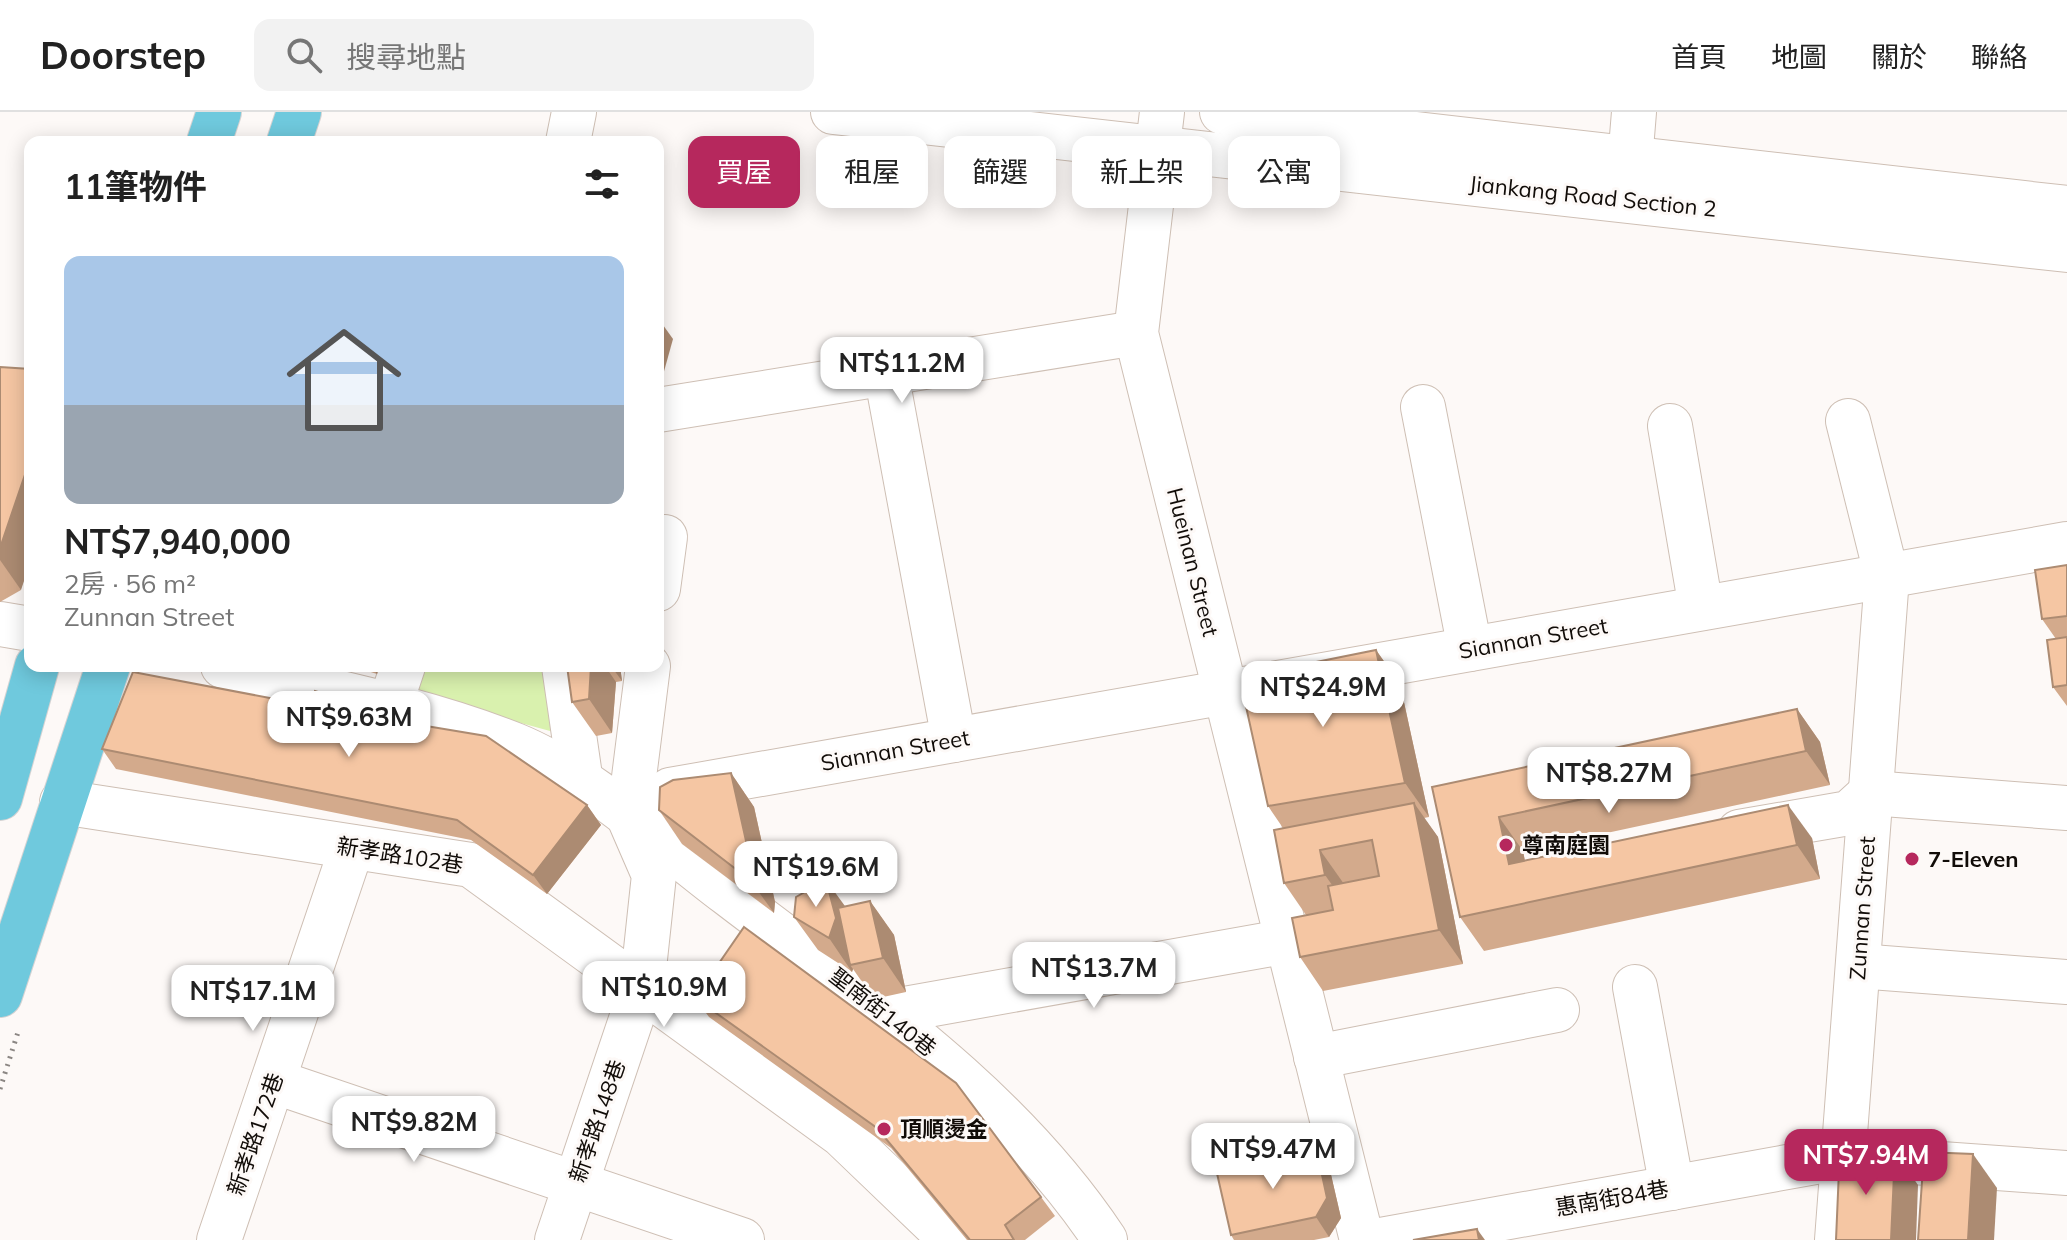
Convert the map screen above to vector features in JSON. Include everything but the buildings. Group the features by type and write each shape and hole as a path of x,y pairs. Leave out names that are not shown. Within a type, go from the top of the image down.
{"main road":[{"path":"211,136 219,112"},
{"path":"291,136 299,112"},
{"path":"3,787 35,672"},
{"path":"0,995 73,801 102,683"}],"street":[{"path":"569,136 574,112"},
{"name":"Jiankang Road Section 2","path":"833,112 1160,130 1628,179 2067,208"},
{"name":"Jiankang Road Section 2","path":"1222,112 2067,250"},
{"path":"1628,179 1634,112"},
{"name":"Hueinan Street","path":"1160,130 1136,333 1362,1240"},
{"path":"664,409 1136,333"},
{"path":"886,373 954,740"},
{"path":"1423,407 1470,649"},
{"name":"Zunnan Street","path":"1837,1240 1887,577 1848,421"},
{"path":"1670,426 1701,608"},
{"path":"664,544 665,537"},
{"name":"Siannan Street","path":"629,817 670,790 2067,544"},
{"path":"0,624 24,628"},
{"name":"聖南街140巷","path":"275,672 396,686 517,746 581,783 888,1012 977,1088 1056,1175 1105,1240"},
{"path":"565,672 581,783"},
{"path":"629,817 647,672"},
{"path":"1696,840 1849,813 1871,793 2067,808"},
{"name":"新孝路102巷","path":"73,801 471,865 642,987 742,1066 842,1135 939,1228 946,1240"},
{"name":"新孝路148巷","path":"557,1240 642,987 654,875 629,817"},
{"name":"新孝路172巷","path":"219,1240 352,847"},
{"path":"888,1012 1288,941"},
{"path":"1858,966 2067,982"},
{"path":"1635,987 1672,1188"},
{"path":"1316,1057 1557,1010"},
{"path":"273,1081 742,1240"},
{"name":"惠南街84巷","path":"1381,1240 1843,1157 2067,1173"}],"green space":[{"path":"418,672 552,672 561,734 412,693"}],"place":[{"name":"尊南庭園","path":"1506,845"},
{"name":"7-Eleven","path":"1912,859"},
{"name":"頂順燙金","path":"884,1129"}]}
